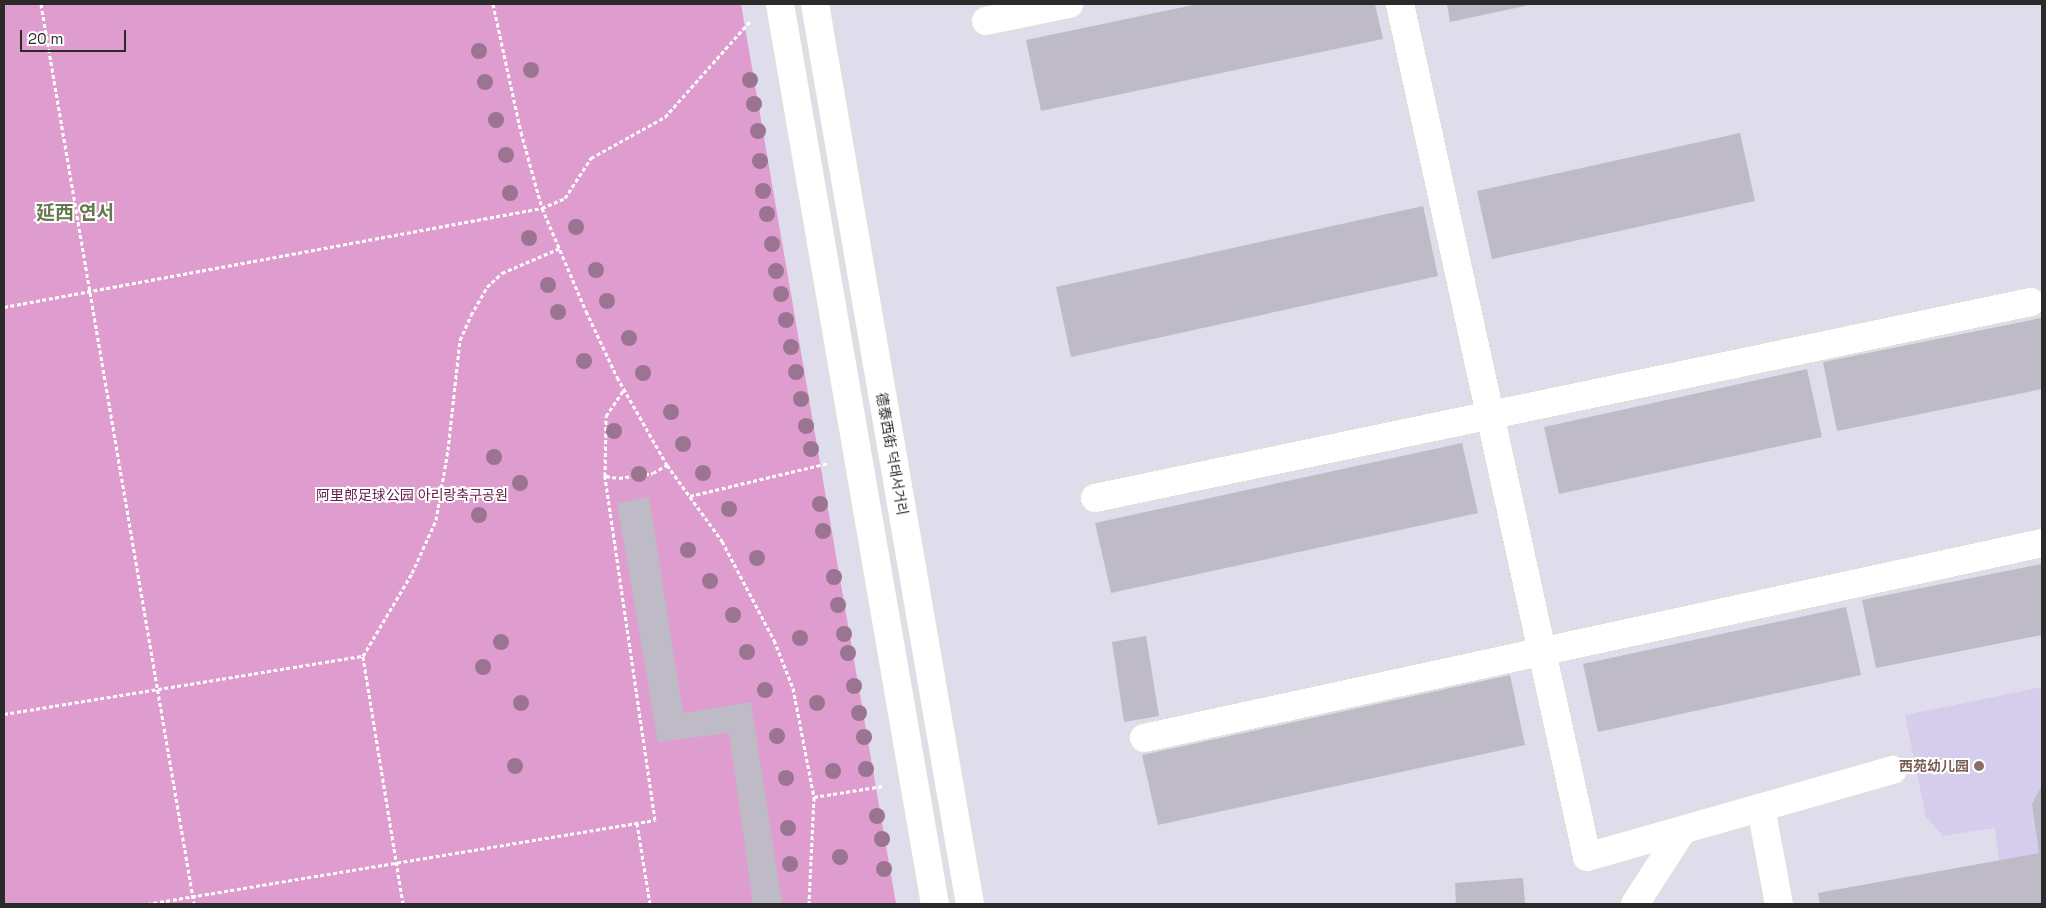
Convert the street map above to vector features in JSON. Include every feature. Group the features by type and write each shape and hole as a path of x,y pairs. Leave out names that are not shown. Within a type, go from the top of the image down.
{"street":[{"path":"780,4 935,904"},
{"name":"德泰西街 덕태서거리","path":"815,4 970,904"},
{"path":"986,21 1069,4"},
{"path":"1400,4 1588,857 1893,770"},
{"path":"1095,498 2032,302"},
{"path":"1144,738 2042,543"},
{"path":"1760,808 1779,904"},
{"path":"1635,904 1682,831"}],"path":[{"path":"41,4 194,904"},
{"path":"494,4 521,132 542,208 624,389 668,465 722,541 774,640 793,688 814,797 809,904"},
{"path":"4,307 89,289 542,208 565,198 591,158 665,117 754,15"},
{"path":"403,904 363,656 412,572 436,520 448,450 459,348 471,315 487,287 502,273 560,248"},
{"path":"147,904 655,820 605,476 606,416 624,389"},
{"path":"690,496 831,463"},
{"path":"605,476 619,478 652,472 668,465"},
{"path":"4,714 363,656"},
{"path":"814,797 886,786"},
{"path":"637,823 650,904"}],"shaded area":[{"name":"西苑幼儿园","path":"2042,687 2042,904 1820,904 1818,893 1999,861 1995,828 1943,836 1926,817 1905,715"}],"green space":[{"name":"阿里郎足球公园 아리랑축구공원","path":"4,4 741,4 896,904 4,904"}],"building":[{"path":"1198,4 1375,4 1383,39 1041,111 1026,40"},
{"path":"1447,4 1529,4 1529,5 1450,22"},
{"path":"1740,133 1755,201 1492,259 1477,191"},
{"path":"1423,206 1438,276 1071,357 1056,287"},
{"path":"2041,318 2042,389 1837,431 1823,362"},
{"path":"1807,369 1822,437 1559,494 1544,427"},
{"path":"1462,443 1478,513 1111,593 1095,523"},
{"path":"649,497 683,713 751,702 782,904 753,904 729,733 658,742 617,503"},
{"path":"2042,564 2042,635 1876,668 1862,600"},
{"path":"1846,607 1861,675 1598,732 1583,664"},
{"path":"1146,636 1159,716 1124,722 1112,642"},
{"path":"1510,675 1525,745 1158,825 1142,755"},
{"path":"2042,785 2042,904 1820,904 1818,893 2039,853 2032,804"},
{"path":"1523,878 1525,904 1456,904 1455,883"}],"place":[{"name":"西苑幼儿园","path":"1979,766"}],"district":[{"name":"延西 연서","path":"75,213"}]}
